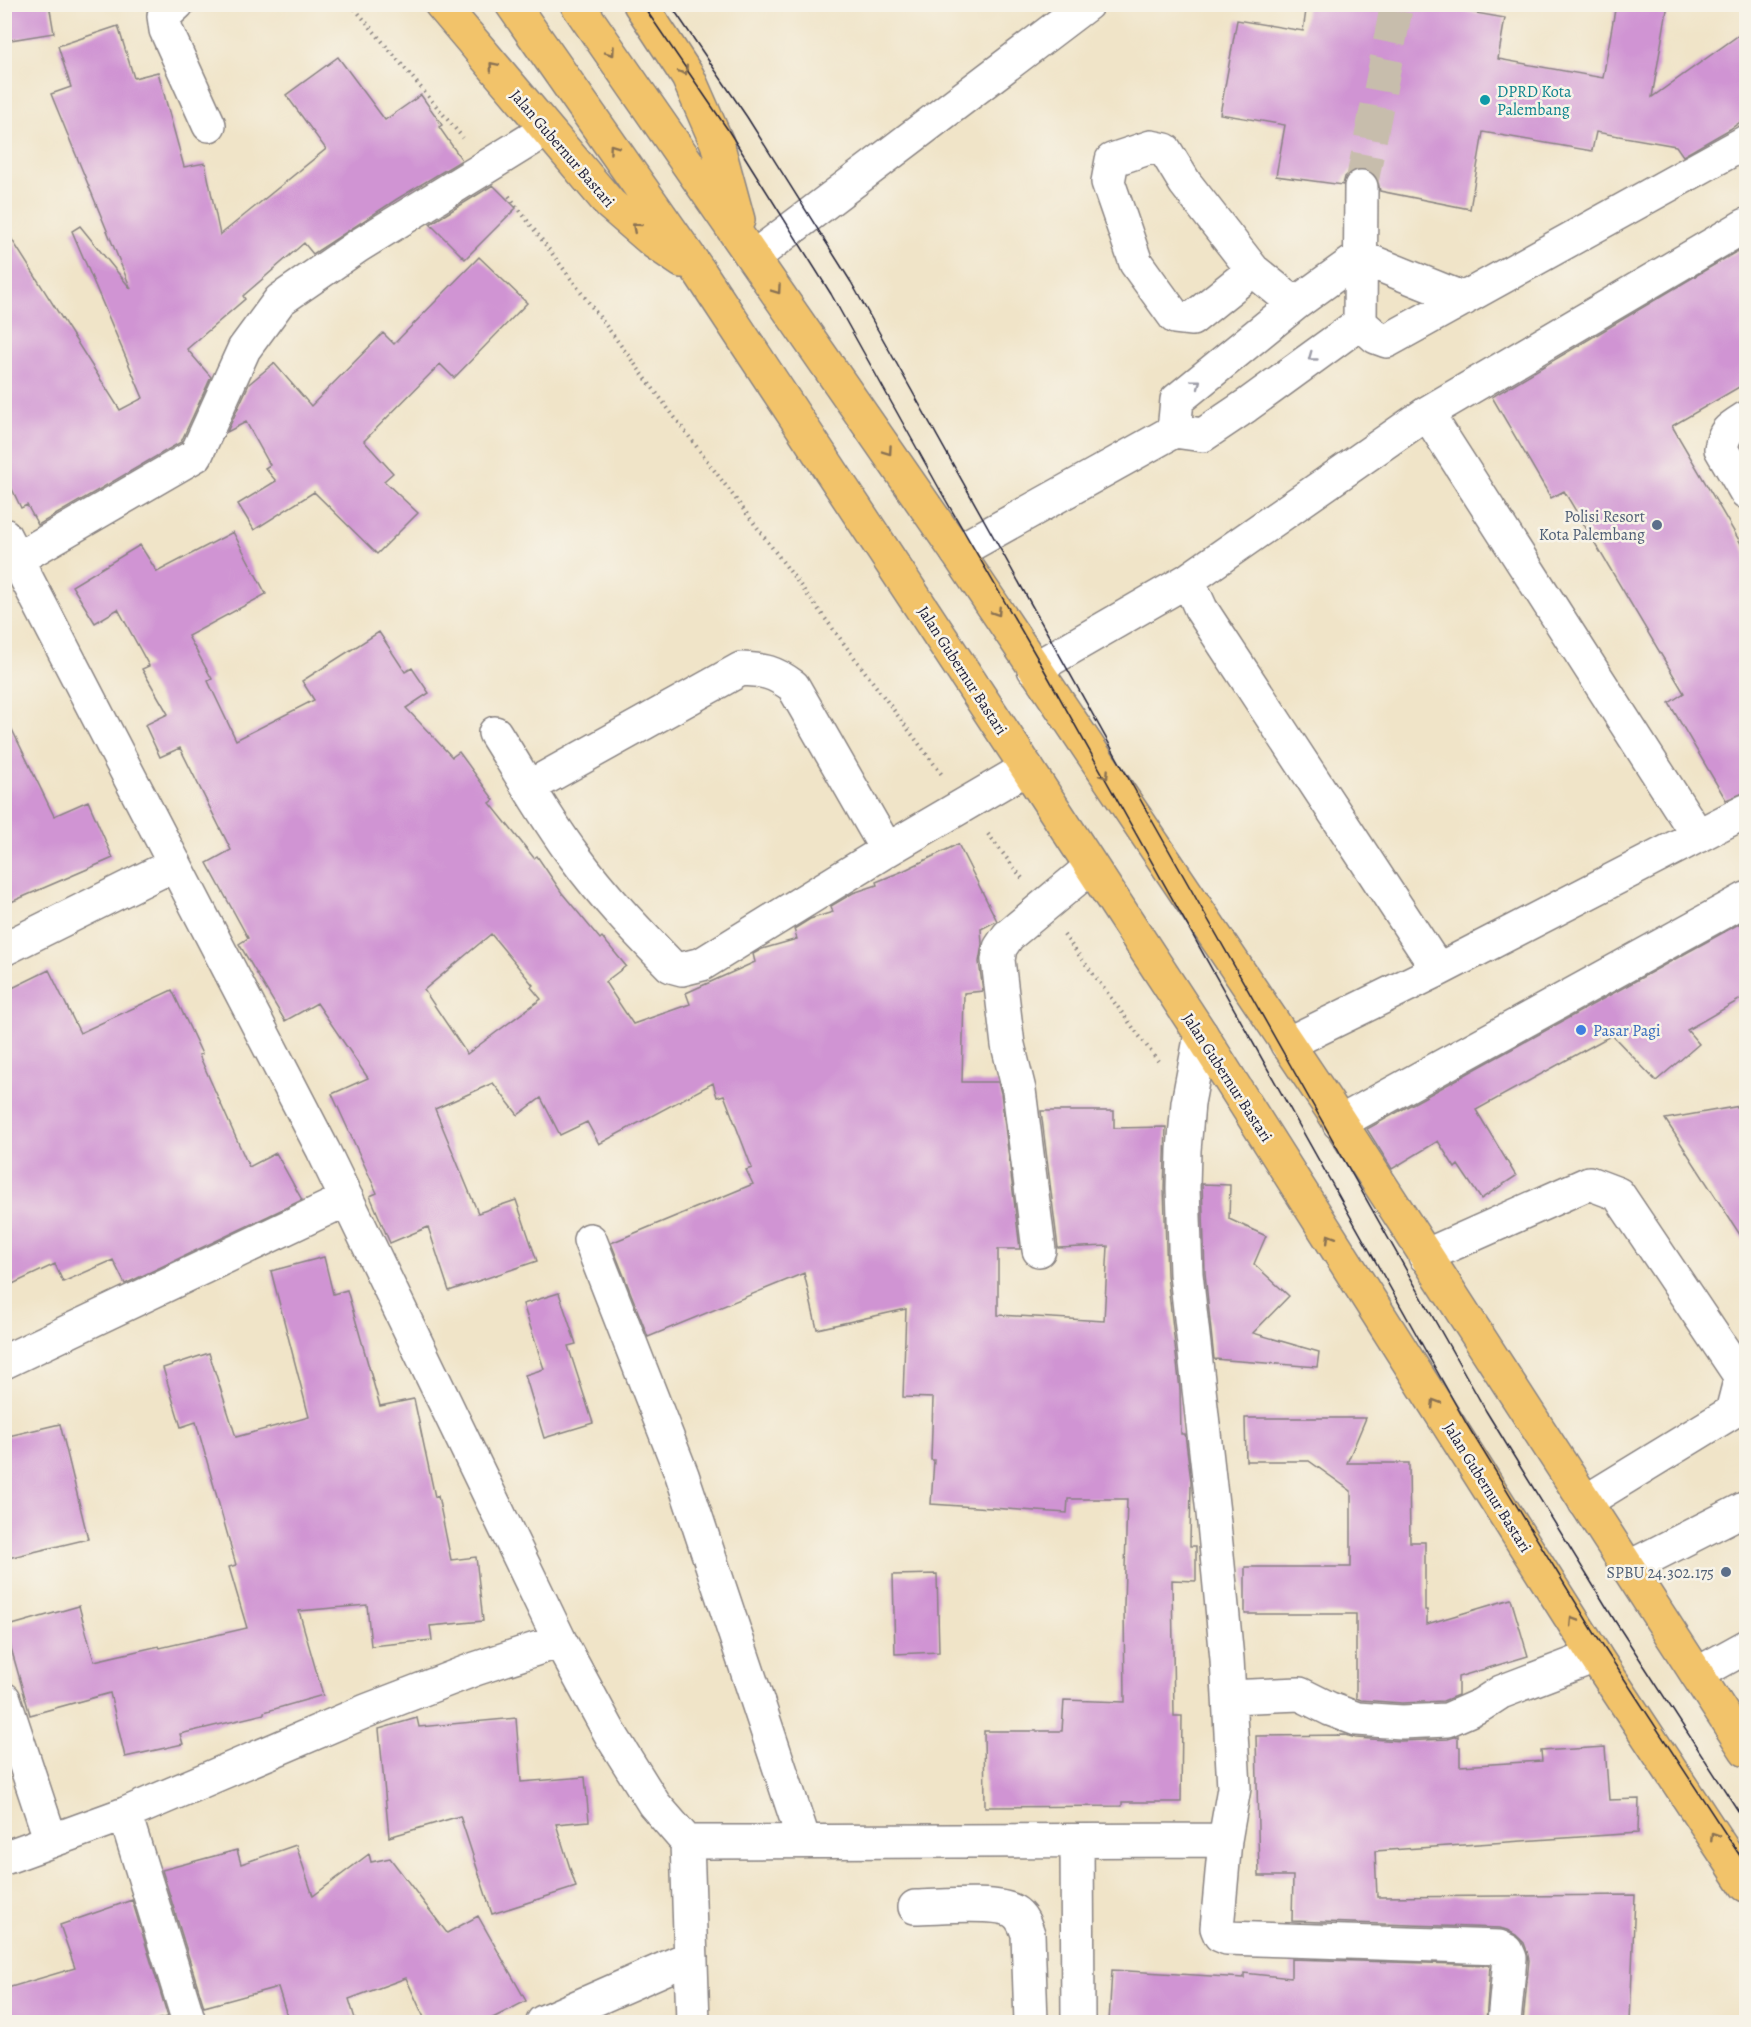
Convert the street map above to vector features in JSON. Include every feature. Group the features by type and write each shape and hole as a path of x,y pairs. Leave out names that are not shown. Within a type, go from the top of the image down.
{"highway":[{"name":"Jalan Gubernur Bastari","path":"441,4 610,204 654,242 700,274"},
{"name":"Jalan Gubernur Bastari","path":"512,4 700,274 1092,867 1201,1034 1595,1656 1746,1885"},
{"path":"577,4 957,552 1287,1044 1696,1674 1743,1737"},
{"path":"640,4 688,77 717,143 742,240"}],"street":[{"path":"177,4 164,16 166,30 209,125"},
{"path":"742,240 1088,4"},
{"path":"546,130 358,246 280,300 244,349 196,455 11,547 347,1199 560,1641 611,1735 654,1804 687,1842 693,2022"},
{"path":"1361,187 1359,323 1376,338 1388,341 1746,142"},
{"path":"1253,270 1192,319 1175,317 1136,263 1108,182 1112,160 1151,147 1165,150 1185,183 1253,270 1295,304"},
{"path":"1034,669 1188,579 1427,412 1746,225"},
{"path":"1360,257 1464,299"},
{"path":"1174,431 1177,400 1295,304 1360,257"},
{"path":"957,552 1174,431 1203,435 1359,323"},
{"path":"1427,412 1698,836"},
{"path":"1746,418 1728,429 1721,449 1746,492"},
{"path":"1188,579 1202,609 1438,970"},
{"path":"529,787 741,669 764,670 781,677 793,686 887,850"},
{"path":"495,733 572,855 594,884 671,966 682,969 702,964 887,850 1027,768"},
{"path":"1287,1044 1438,970 1746,811"},
{"path":"4,949 175,864"},
{"path":"1040,1250 1019,1090 1008,1045 998,960 1000,948 1008,936 1092,867"},
{"path":"1339,1123 1746,899"},
{"path":"1201,1034 1188,1103 1184,1150 1186,1275 1213,1513 1229,1697 1234,1788 1225,1840 1217,1928 1220,1935 1227,1938 1499,1947 1507,1951 1510,1958 1504,2022"},
{"path":"1425,1256 1589,1183 1618,1194 1741,1377 1732,1412 1585,1502"},
{"path":"4,1362 347,1199"},
{"path":"590,1240 682,1475 804,1841"},
{"path":"1628,1568 1746,1508"},
{"path":"4,1858 125,1814 377,1707 475,1669 560,1641"},
{"path":"1696,1674 1746,1647"},
{"path":"1229,1697 1300,1694 1357,1719 1402,1722 1447,1720 1481,1705 1501,1692 1595,1656"},
{"path":"4,1699 51,1841"},
{"path":"125,1814 189,2022"},
{"path":"687,1842 1225,1840"},
{"path":"1077,1841 1078,2022"},
{"path":"915,1907 1001,1907 1015,1912 1024,1921 1028,1934 1031,2022"},
{"path":"543,2022 691,1957"}],"path":[{"path":"351,4 487,167 1043,906 1188,1103"}],"building":[{"path":"4,4 49,4 54,33 4,41"},
{"name":"DPRD Kota Palembang","path":"1307,4 1425,4 1505,18 1498,59 1603,78 1616,4 1668,4 1652,97 1746,30 1746,118 1683,156 1676,146 1596,132 1592,151 1483,132 1470,209 1380,191 1377,177 1371,171 1362,168 1351,171 1345,177 1343,185 1276,176 1285,125 1220,114 1237,20 1303,31"},
{"path":"118,26 134,78 158,72 184,167 205,163 220,235 326,149 286,95 338,57 385,120 421,95 442,125 439,127 462,160 313,254 304,243 243,296 245,299 187,349 211,377 181,442 38,525 27,505 21,508 4,472 4,227 120,410 143,398 72,231 80,226 131,289 51,94 71,87 58,46"},
{"path":"493,185 516,208 465,259 430,224"},
{"name":"Polisi Resort Kota Palembang","path":"1746,246 1746,383 1672,426 1746,552 1746,792 1726,800 1669,703 1684,693 1564,491 1551,498 1492,397"},
{"path":"479,257 527,303 454,378 440,364 364,441 393,473 384,481 418,513 377,554 314,492 254,530 238,504 276,481 265,468 270,465 246,422 227,432 249,384 274,363 311,406 383,333 394,344"},
{"path":"233,532 266,594 188,636 212,679 208,681 236,740 314,700 302,681 379,632 405,672 412,668 429,693 406,708 452,757 459,752 494,800 490,803 534,858 537,856 562,893 600,939 602,937 626,966 605,982 633,1024 690,1004 686,993 755,962 753,954 762,949 797,939 794,929 810,919 833,912 831,906 853,893 877,885 876,882 958,844 997,921 981,929 982,944 979,962 983,991 964,993 962,1082 998,1082 1001,1093 1020,1249 998,1249 998,1315 1104,1321 1108,1246 1058,1248 1041,1111 1114,1111 1114,1128 1166,1127 1164,1189 1167,1275 1180,1390 1181,1434 1185,1434 1191,1481 1190,1546 1196,1546 1196,1581 1172,1580 1174,1716 1182,1716 1181,1802 1122,1802 1122,1806 985,1807 984,1731 1062,1731 1064,1700 1125,1702 1124,1605 1127,1499 1068,1499 1067,1513 931,1504 934,1460 931,1460 933,1398 903,1397 906,1309 817,1329 804,1273 648,1337 611,1243 753,1184 746,1170 752,1168 724,1095 717,1097 713,1083 599,1144 587,1122 560,1135 541,1098 518,1115 493,1083 435,1109 478,1213 516,1200 537,1261 449,1291 428,1227 390,1243 370,1196 377,1193 332,1094 368,1078 317,1003 285,1021 239,944 248,938 207,863 231,850 180,748 160,757 145,725 168,714 142,669 149,666 118,609 95,623 72,586 140,545 157,572","holes":["491,934 533,985 531,987 541,999 467,1054 424,990"]},
{"path":"4,713 54,816 88,801 113,858 4,905"},
{"path":"1746,920 1746,996 1687,1030 1699,1044 1656,1081 1612,1035 1476,1110 1516,1176 1481,1199 1458,1165 1455,1168 1438,1141 1392,1169 1367,1129"},
{"path":"49,970 80,1033 172,990 202,1054 199,1055 249,1167 276,1153 302,1200 125,1284 113,1260 63,1282 55,1264 4,1288 4,992"},
{"path":"1746,1105 1746,1244 1665,1119"},
{"path":"1202,1184 1230,1185 1229,1219 1266,1236 1254,1264 1289,1296 1253,1333 1319,1352 1317,1367 1214,1359 1205,1273"},
{"path":"324,1257 333,1294 347,1290 380,1406 414,1399 451,1560 476,1557 483,1621 430,1626 432,1640 371,1646 367,1605 299,1611 323,1695 264,1712 264,1714 180,1734 183,1744 125,1757 110,1693 30,1715 5,1627 79,1606 94,1661 247,1628 229,1567 236,1565 196,1422 181,1427 163,1368 209,1353 236,1437 309,1417 271,1271"},
{"path":"559,1293 576,1344 568,1346 593,1423 544,1438 525,1375 544,1369 523,1304"},
{"path":"1245,1418 1366,1418 1347,1463 1409,1463 1410,1542 1425,1542 1427,1624 1511,1599 1528,1656 1458,1677 1458,1695 1443,1701 1402,1703 1361,1700 1356,1698 1356,1614 1245,1614 1245,1567 1351,1567 1351,1491 1309,1461 1246,1461"},
{"path":"60,1424 88,1539 4,1559 4,1437"},
{"path":"937,1574 939,1652 895,1654 893,1575"},
{"path":"417,1718 419,1727 516,1718 521,1782 585,1777 589,1821 556,1824 576,1887 492,1914 460,1816 389,1837 379,1729"},
{"path":"1345,1735 1356,1738 1401,1741 1448,1739 1458,1736 1460,1766 1542,1761 1541,1751 1605,1747 1609,1800 1639,1799 1638,1833 1375,1851 1377,1897 1635,1895 1630,2022 1523,2022 1529,1960 1524,1943 1507,1930 1292,1921 1293,1876 1259,1876 1256,1736"},
{"path":"296,1845 313,1896 369,1854 371,1862 390,1858 447,1933 478,1916 526,2001 485,2022 426,2022 406,1978 349,1999 356,2022 289,2022 278,1987 204,2007 162,1870 237,1850 241,1864"},
{"path":"132,1900 168,2017 146,2022 4,2022 4,1989 75,1968 60,1925"},
{"path":"1291,1959 1490,1965 1486,2022 1109,2022 1112,1970 1244,1978 1244,1973 1291,1978"}],"tunnel":[{"path":"1361,187 1397,4"}],"tram line":[{"path":"642,4 728,130 831,294 1466,1423 1595,1634 1746,1865"},
{"path":"670,4 747,117 851,282 1486,1411 1615,1621 1746,1823"}],"place":[{"name":"DPRD Kota Palembang","path":"1485,100"},
{"name":"Polisi Resort Kota Palembang","path":"1657,525"},
{"name":"Pasar Pagi","path":"1581,1030"},
{"name":"SPBU 24.302.175","path":"1726,1572"}]}
